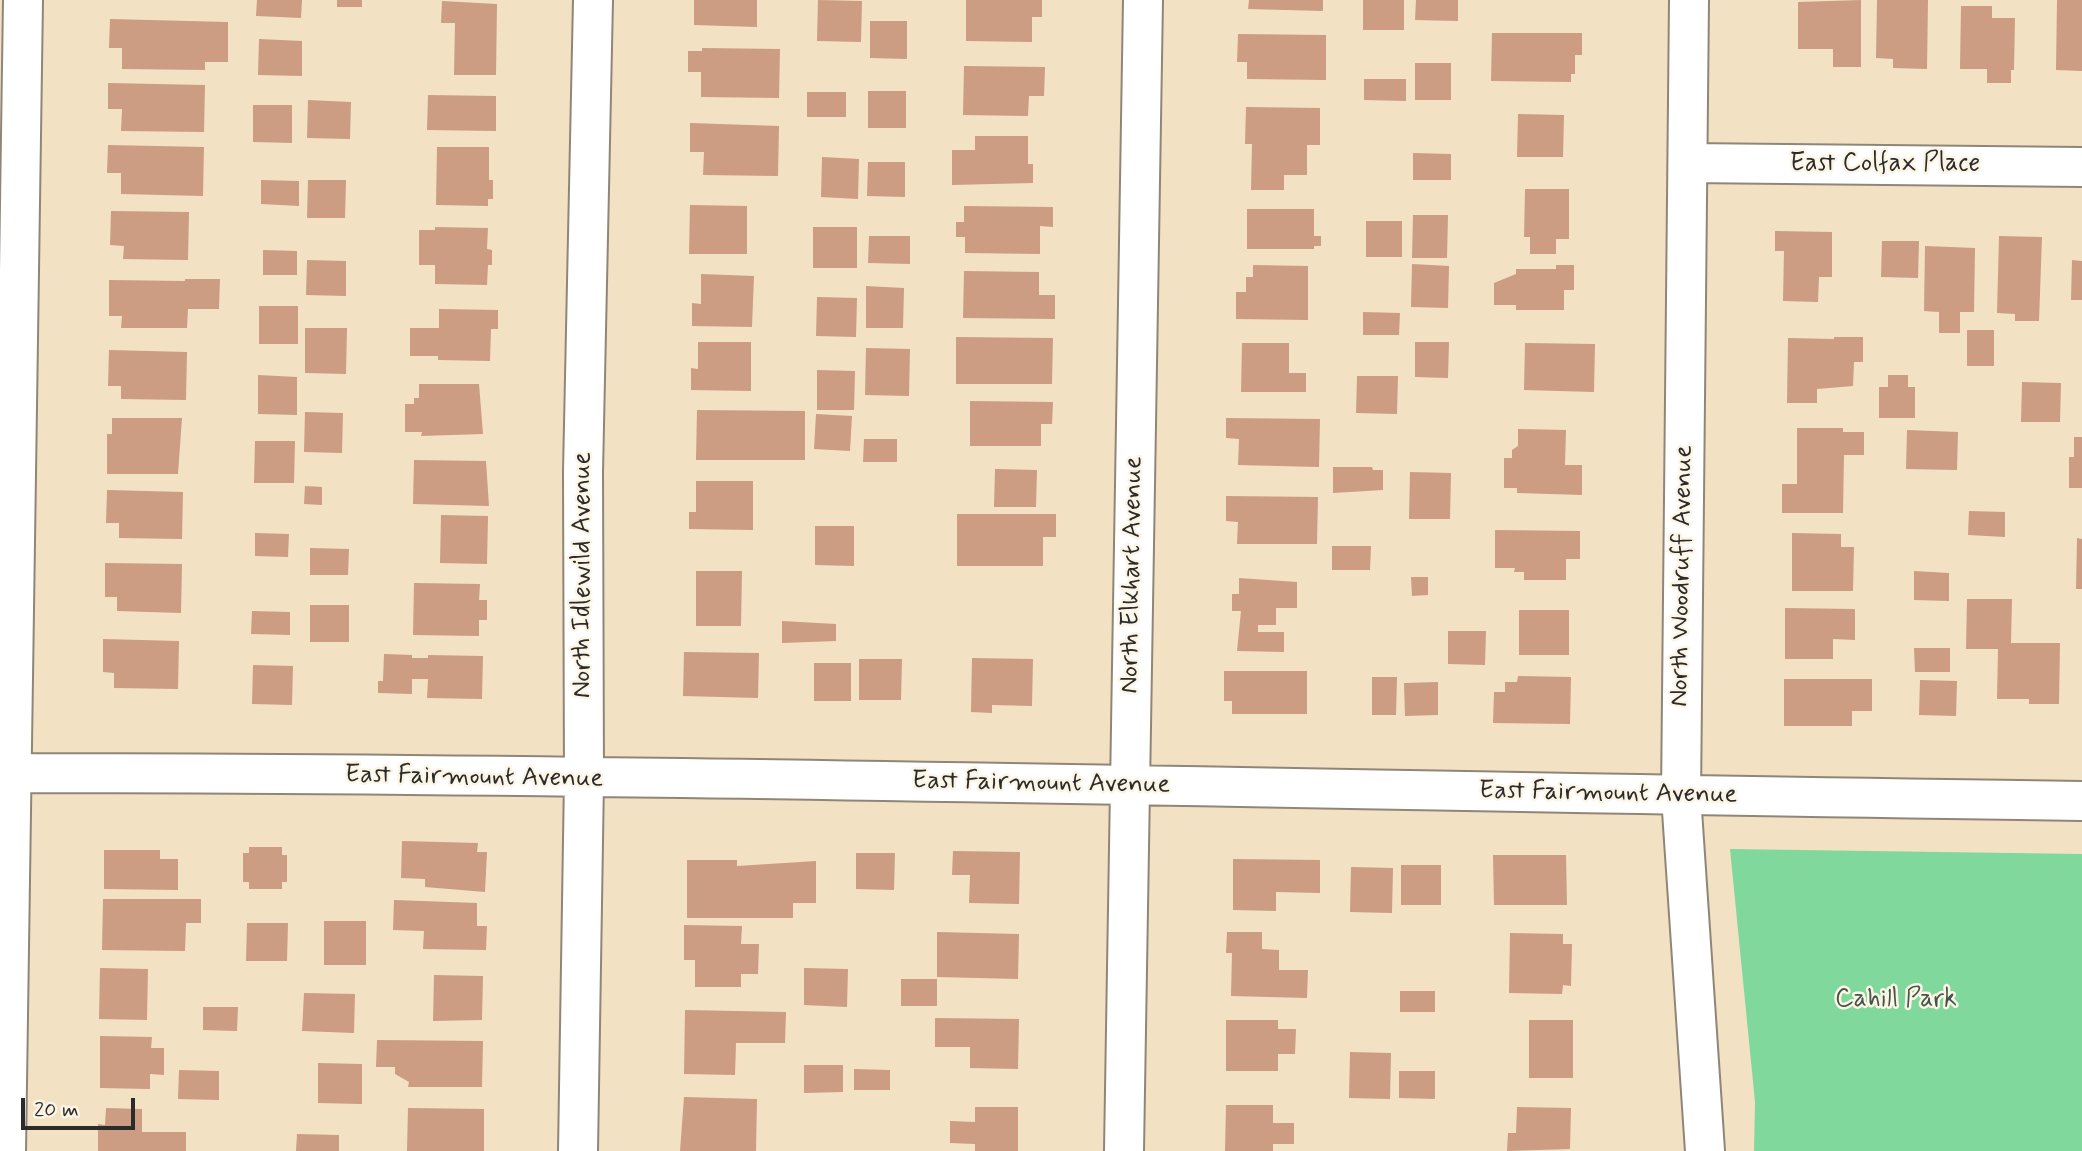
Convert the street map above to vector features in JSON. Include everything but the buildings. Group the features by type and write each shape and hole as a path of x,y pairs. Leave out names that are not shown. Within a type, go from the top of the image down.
{"street":[{"path":"6,1151 7,774 23,0"},
{"name":"North Idlewild Avenue","path":"578,1151 584,779 583,472 593,0"},
{"name":"North Elkhart Avenue","path":"1124,1151 1143,0"},
{"name":"North Woodruff Avenue","path":"1689,0 1681,796 1705,1151"},
{"name":"East Colfax Place","path":"1688,163 2082,167"},
{"name":"East Fairmount Avenue","path":"7,774 1130,784 1681,796 2082,801"}],"green space":[{"name":"Cahill Park","path":"1730,849 2082,854 2082,1151 1754,1151 1755,1102"}]}
